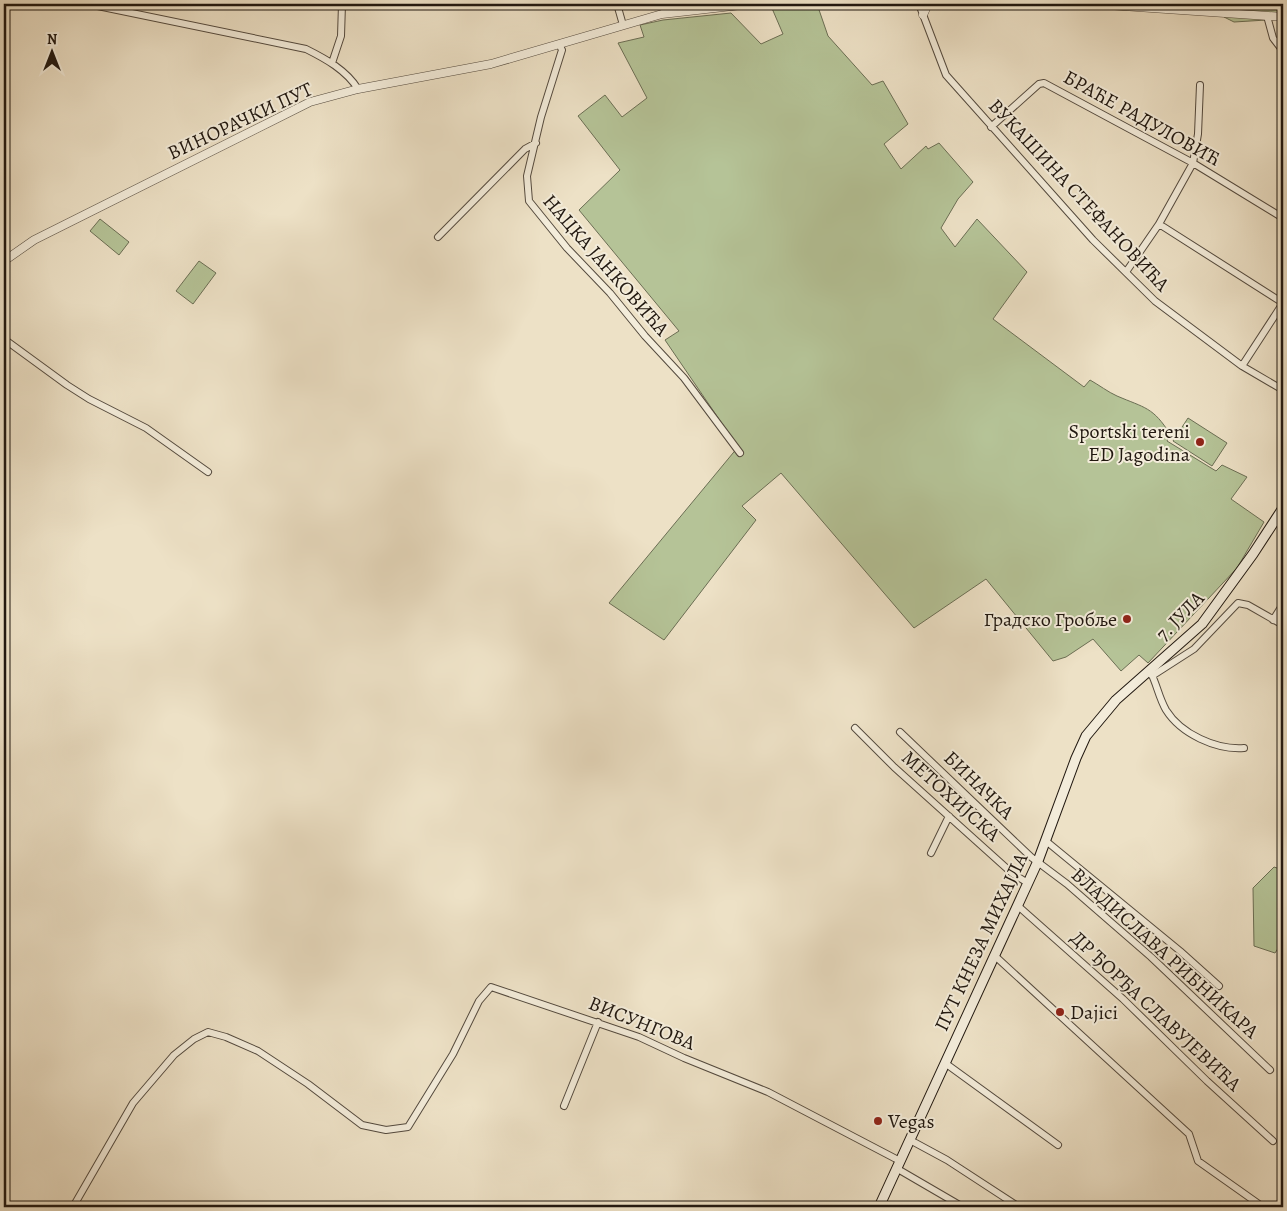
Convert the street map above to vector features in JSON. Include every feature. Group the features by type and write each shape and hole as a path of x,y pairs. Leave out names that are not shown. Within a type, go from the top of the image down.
{"main road":[{"name":"7. ЈУЛА","path":"1086,736 1110,706 1151,673 1211,613 1283,508"},
{"name":"ПУТ КНЕЗА МИХАЈЛА","path":"879,1207 1038,861 1086,736"}],"street":[{"path":"88,4 306,49 332,63 352,79 358,89"},
{"path":"332,63 342,36 342,4"},
{"path":"617,4 623,26"},
{"name":"ВИНОРАЧКИ ПУТ","path":"4,261 34,240 310,102 358,89 492,64 662,14 750,4"},
{"name":"ВУКАШИНА СТЕФАНОВИЋА","path":"919,4 946,75 990,127 1126,272 1155,301 1242,366 1283,390"},
{"path":"923,15 928,4"},
{"path":"1093,4 1203,8 1283,17"},
{"path":"1267,16 1270,31 1283,51"},
{"name":"НАЦКА ЈАНКОВИЋА","path":"559,44 562,50 541,117 527,176 529,201 567,248 610,293 645,336 684,378 740,453"},
{"name":"БРАЋЕ РАДУЛОВИЋ","path":"990,127 1039,84 1044,84 1193,163 1283,218"},
{"path":"1126,272 1159,224 1193,163 1198,134 1200,85"},
{"path":"438,237 525,149 536,143"},
{"path":"1159,224 1283,303 1242,366"},
{"path":"4,339 89,400 146,428 208,472"},
{"path":"1244,748 1218,746 1185,729 1175,721 1159,697 1151,673 1194,648 1238,603 1248,605 1283,625"},
{"path":"1273,620 1283,604"},
{"name":"МЕТОХИЈСКА","path":"855,728 894,767 1013,874 1028,883"},
{"name":"БИНАЧКА","path":"900,732 1038,861"},
{"path":"931,853 949,816"},
{"path":"1046,841 1180,951 1219,986"},
{"name":"ВЛАДИСЛАВА РИБНИКАРА","path":"1038,861 1151,958 1270,1070"},
{"name":"ДР ЂОРЂА СЛАВУЈЕВИЋА","path":"1018,906 1122,999 1206,1081 1273,1141"},
{"path":"995,956 1189,1134 1198,1161 1263,1207"},
{"name":"ВИСУНГОВА","path":"73,1207 134,1103 174,1055 194,1039 208,1032 226,1036 258,1051 308,1084 362,1125 386,1130 408,1127 453,1054 479,1001 491,987 639,1036 684,1058 768,1092 898,1165 963,1207"},
{"path":"564,1106 598,1022"},
{"path":"945,1063 1058,1145"},
{"path":"910,1140 947,1160 1019,1207"}],"green space":[{"path":"817,4 828,36 872,85 883,81 908,124 884,144 901,169 926,146 928,149 939,143 973,182 958,199 941,228 955,247 977,219 1027,272 993,319 1084,387 1090,380 1114,394 1148,409 1158,418 1170,434 1167,441 1216,471 1222,465 1247,477 1231,499 1264,522 1237,568 1148,663 1139,655 1121,671 1093,639 1066,657 1053,661 986,579 914,628 781,473 742,506 756,520 664,640 609,603 738,447 665,340 679,331 579,210 620,170 578,116 605,95 622,117 647,98 618,43 644,37 640,25 663,20 731,13 761,44 783,34 771,6"},
{"path":"1223,4 1283,4 1283,19 1234,22 1224,17"},
{"path":"100,219 129,242 119,255 90,231"},
{"path":"199,261 216,273 193,304 176,291"},
{"name":"Sportski tereni ED Jagodina","path":"1188,418 1227,443 1212,466 1173,441"},
{"path":"1274,867 1283,870 1283,941 1275,953 1254,946 1253,888"}],"place":[{"name":"Sportski tereni ED Jagodina","path":"1200,442"},
{"name":"Градско Гробље","path":"1127,619"},
{"name":"Dajici","path":"1060,1012"},
{"name":"Vegas","path":"878,1121"}]}
